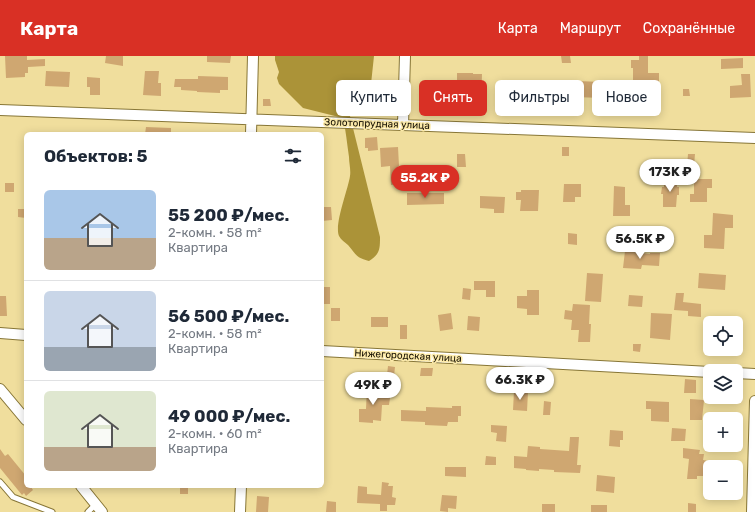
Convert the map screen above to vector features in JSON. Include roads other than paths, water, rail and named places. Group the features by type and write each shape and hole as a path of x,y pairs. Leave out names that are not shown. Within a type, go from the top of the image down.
{"street":[{"path":"251,132 253,56"},
{"path":"403,125 405,56"},
{"name":"Золотопрудная улица","path":"0,110 755,138"},
{"path":"0,333 24,335"},
{"name":"Нижегородская улица","path":"324,351 703,372"},
{"path":"743,373 755,374"},
{"path":"0,389 24,418"},
{"path":"752,512 755,401"},
{"path":"83,488 99,508"},
{"path":"240,512 241,488"}],"lane":[{"path":"0,482 13,497 52,512"},
{"path":"88,512 99,508"}]}
